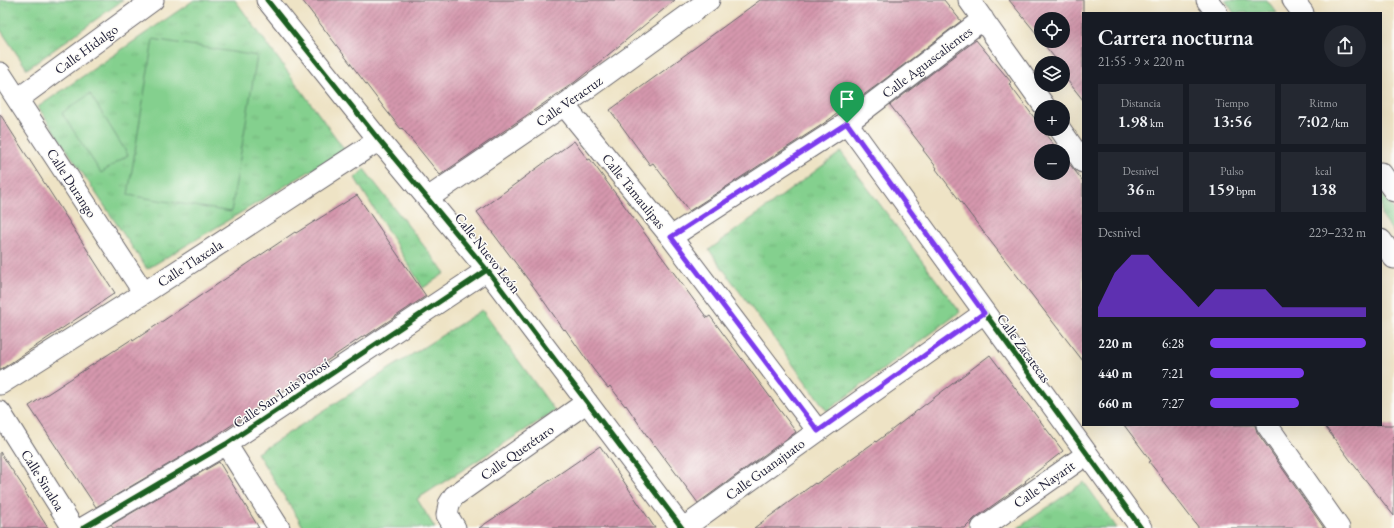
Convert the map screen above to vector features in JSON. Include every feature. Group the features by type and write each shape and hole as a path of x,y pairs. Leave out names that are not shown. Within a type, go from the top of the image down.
{"street":[{"name":"Calle Hidalgo","path":"18,99 154,0"},
{"name":"Calle Nuevo León","path":"267,0 379,140 487,270 683,528"},
{"name":"Calle Veracruz","path":"428,198 564,105 709,0"},
{"path":"969,0 1040,100"},
{"path":"1207,0 1216,12"},
{"path":"1293,0 1302,12"},
{"name":"Calle Aguascalientes","path":"671,237 847,123 983,19"},
{"name":"Calle Durango","path":"0,73 144,294"},
{"name":"Calle Tamaulipas","path":"564,105 671,237 818,431"},
{"name":"Calle Zacatecas","path":"847,123 1141,528"},
{"path":"1065,136 1082,161"},
{"name":"Calle Tlaxcala","path":"0,384 144,294 379,140"},
{"path":"1382,174 1394,191"},
{"path":"1382,241 1394,258"},
{"name":"Calle San Luis Potosí","path":"83,528 226,444 487,270"},
{"name":"Calle Guanajuato","path":"683,528 984,313"},
{"name":"Calle Querétaro","path":"456,528 447,515 448,504 454,496 587,402"},
{"name":"Calle Sinaloa","path":"0,412 73,528"},
{"path":"1268,426 1339,528"},
{"path":"226,444 279,528"},
{"name":"Calle Nayarit","path":"982,528 1088,454"}],"green space":[{"path":"0,0 123,0 27,69 0,29"},
{"path":"194,0 235,0 345,150 147,269 38,107"},
{"path":"1225,0 1267,0 1276,12 1233,12"},
{"path":"153,39 257,56 231,212 128,195"},
{"path":"90,94 128,155 101,173 62,113"},
{"path":"841,152 960,312 827,411 709,250"},
{"path":"364,169 445,273 423,288 355,178"},
{"path":"1382,193 1394,210 1394,233 1382,216"},
{"path":"482,310 555,411 417,499 435,528 304,528 257,453"},
{"path":"1084,482 1117,528 1018,528"}],"building":[{"path":"302,0 675,0 575,82 440,175 385,109"},
{"path":"760,0 944,0 961,21 876,86 820,126 689,211 653,163 650,165 610,110"},
{"path":"1009,0 1083,0 1082,99 1070,84 1070,56 1053,56 1047,48 1070,48 1070,12 1034,12 1034,30"},
{"path":"976,40 1011,82 1009,84 1034,117 1034,136 1047,136 1053,144 1034,144 1034,180 1070,180 1070,165 1082,180 1082,360 936,169 937,168 923,150 924,149 890,105"},
{"path":"0,114 115,293 0,370"},
{"path":"574,141 588,160 590,159 707,318 710,316 796,432 698,503 655,445 654,446 626,405 625,406 610,386 608,388 593,369 565,329 564,330 536,290 477,212"},
{"path":"357,195 426,296 366,336 365,335 211,439 96,507 29,406 132,339 133,341 295,232 296,233"},
{"path":"990,355 1063,451 1025,481 1026,482 975,518 965,528 754,528 815,483 816,484 876,442"},
{"path":"1394,425 1394,516 1325,426"},
{"path":"1125,426 1255,426 1257,432 1324,528 1199,528 1149,462 1151,461"},
{"path":"600,446 655,528 479,528 546,483"},
{"path":"0,452 26,491 25,492 48,528 0,528"},
{"path":"219,462 259,528 113,528 111,525"}],"cycle path":[{"path":"267,0 379,140 487,270 682,528"},
{"path":"847,123 1141,528"},
{"path":"83,528 226,444 487,270"}],"route":[{"path":"847,123 984,313 818,431 671,237 847,123"}]}
